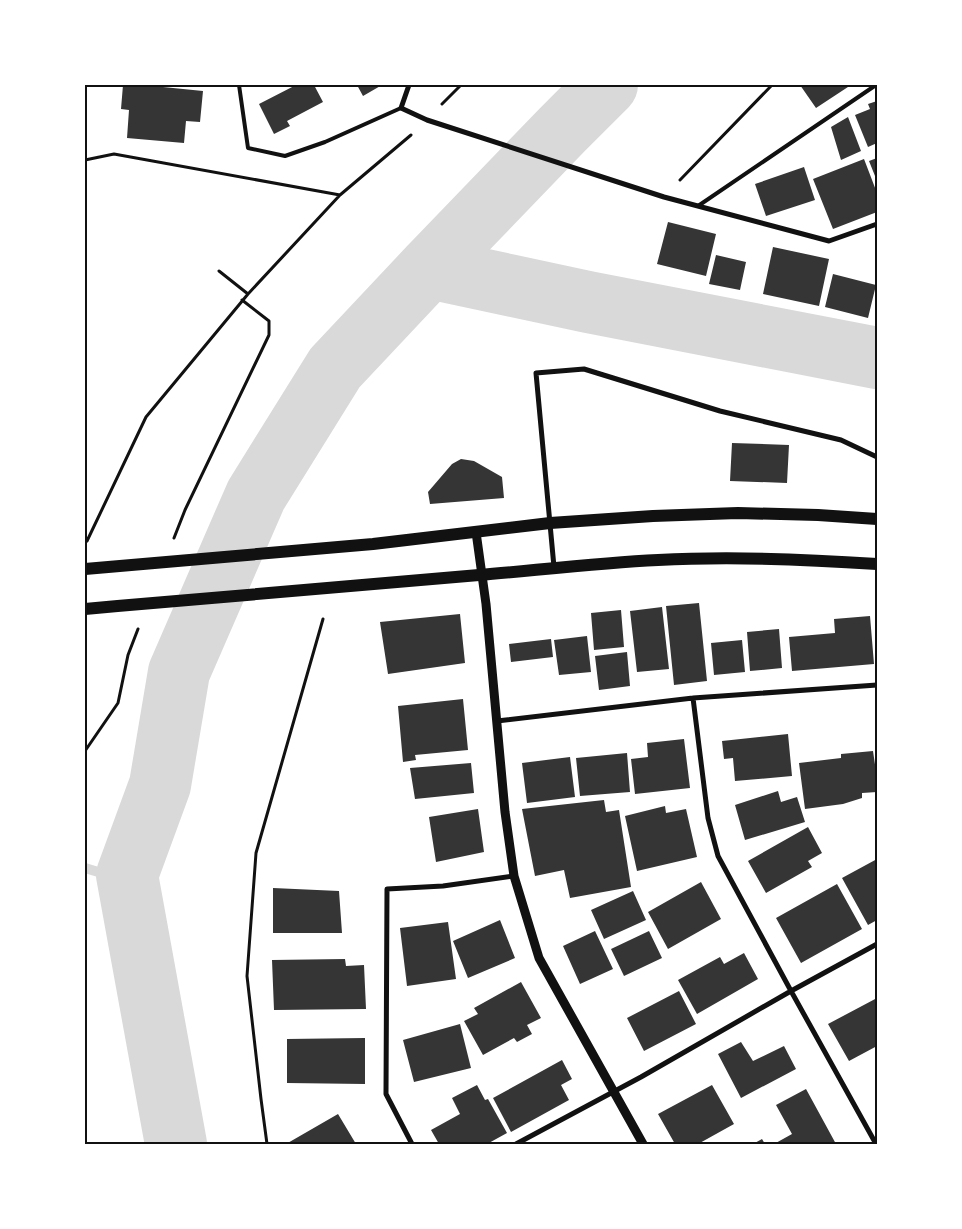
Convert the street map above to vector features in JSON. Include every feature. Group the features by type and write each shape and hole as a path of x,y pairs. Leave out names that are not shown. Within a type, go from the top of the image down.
{"main road":[{"path":"89,568 373,544 550,524 653,516 738,513 877,519"},
{"path":"85,609 482,575 554,567 660,560 824,560 877,564"}],"street":[{"path":"408,85 401,108 427,120 664,197 829,241 877,224"},
{"path":"554,567 536,373 584,369 720,411 841,440 877,457"},
{"path":"476,532 486,604 505,812 514,876 539,958 643,1144"},
{"path":"497,721 693,698 877,685"},
{"path":"693,698 708,818 718,856 876,1144"},
{"path":"412,1144 386,1094 387,889 443,886 514,876"},
{"path":"516,1144 877,944"}],"lane":[{"path":"239,85 248,148 285,156 326,142 401,108"},
{"path":"698,206 876,85"}],"path":[{"path":"664,197 772,85"},
{"path":"87,541 146,417 242,300 340,195 427,120"},
{"path":"85,160 114,154 340,195"},
{"path":"219,271 248,294"},
{"path":"242,300 269,321"},
{"path":"267,1144 248,976 256,854 323,619"}],"building":[{"path":"123,85 203,91 200,122 186,121 184,143 127,138 129,110 121,109"},
{"path":"296,85 314,85 323,102 287,121 290,126 274,134 259,104"},
{"path":"357,85 382,85 363,96"},
{"path":"800,85 851,85 816,108"},
{"path":"877,101 877,143 868,147 855,115 870,109 868,104"},
{"path":"848,117 861,151 841,160 831,127"},
{"path":"877,158 877,181 869,161"},
{"path":"864,159 877,193 877,212 833,229 813,179"},
{"path":"804,167 815,200 766,216 755,184"},
{"path":"668,222 716,234 706,276 657,264"},
{"path":"773,247 829,259 819,306 763,294"},
{"path":"716,255 746,262 740,290 709,284"},
{"path":"833,274 876,285 868,318 825,307"},
{"path":"732,443 789,445 787,483 730,481"},
{"path":"461,459 474,461 502,477 504,498 430,504 428,492 452,464"},
{"path":"699,603 707,681 674,685 666,606"},
{"path":"662,607 669,669 637,672 630,611"},
{"path":"621,610 624,647 594,650 591,613"},
{"path":"460,614 465,663 388,674 380,622"},
{"path":"870,616 874,664 792,671 789,637 835,633 834,619"},
{"path":"779,629 782,668 750,671 747,632"},
{"path":"587,636 591,672 559,675 554,640"},
{"path":"551,639 553,657 511,662 509,644"},
{"path":"742,640 745,672 714,675 711,643"},
{"path":"627,652 630,686 599,690 595,656"},
{"path":"463,699 468,750 415,755 416,760 403,762 398,706"},
{"path":"788,734 792,776 735,781 733,758 724,759 722,741"},
{"path":"684,739 690,788 635,794 631,759 648,757 647,743"},
{"path":"873,751 877,792 862,793 862,798 843,804 805,809 799,763 841,758 841,754"},
{"path":"627,753 630,792 580,796 576,758"},
{"path":"570,757 575,797 527,803 522,763"},
{"path":"471,763 474,793 415,799 410,768"},
{"path":"778,791 781,802 797,797 805,822 745,840 735,805"},
{"path":"604,800 606,812 619,810 631,887 570,898 564,870 535,876 522,809"},
{"path":"665,806 666,813 686,809 697,857 637,871 625,816"},
{"path":"478,809 484,852 436,862 429,817"},
{"path":"808,827 822,853 808,861 812,867 766,893 748,861"},
{"path":"877,859 877,920 868,925 842,878"},
{"path":"701,882 721,919 668,949 648,912"},
{"path":"837,884 862,929 801,963 776,918"},
{"path":"273,888 339,891 342,933 273,933"},
{"path":"633,891 646,920 604,939 591,910"},
{"path":"500,920 515,958 468,978 453,941"},
{"path":"448,922 456,979 407,986 400,928"},
{"path":"595,931 613,969 580,984 563,946"},
{"path":"649,931 662,958 624,976 611,949"},
{"path":"744,953 758,979 697,1014 678,980 720,957 724,964"},
{"path":"345,959 346,966 364,965 366,1009 274,1010 272,960"},
{"path":"521,982 541,1018 527,1025 532,1034 517,1042 514,1038 483,1055 464,1021 478,1014 474,1008"},
{"path":"679,991 696,1024 644,1051 627,1018"},
{"path":"877,998 877,1046 849,1061 828,1024"},
{"path":"460,1024 471,1068 414,1082 403,1040"},
{"path":"365,1038 365,1084 287,1083 287,1039"},
{"path":"741,1042 753,1061 784,1046 796,1069 741,1098 718,1054"},
{"path":"562,1060 572,1079 561,1085 569,1100 511,1132 493,1098"},
{"path":"477,1085 485,1100 488,1099 507,1133 487,1144 439,1144 431,1130 460,1114 452,1098"},
{"path":"712,1085 734,1124 698,1144 675,1144 658,1114"},
{"path":"806,1089 836,1144 774,1144 792,1134 776,1105"},
{"path":"338,1114 356,1144 286,1144"},
{"path":"762,1139 765,1144 753,1144"}],"waterway":[{"path":"176,1144 127,875 160,785 179,672 256,495 335,368 429,268 607,85"},
{"path":"429,268 588,302 877,358"},
{"path":"85,868 128,881"}]}
